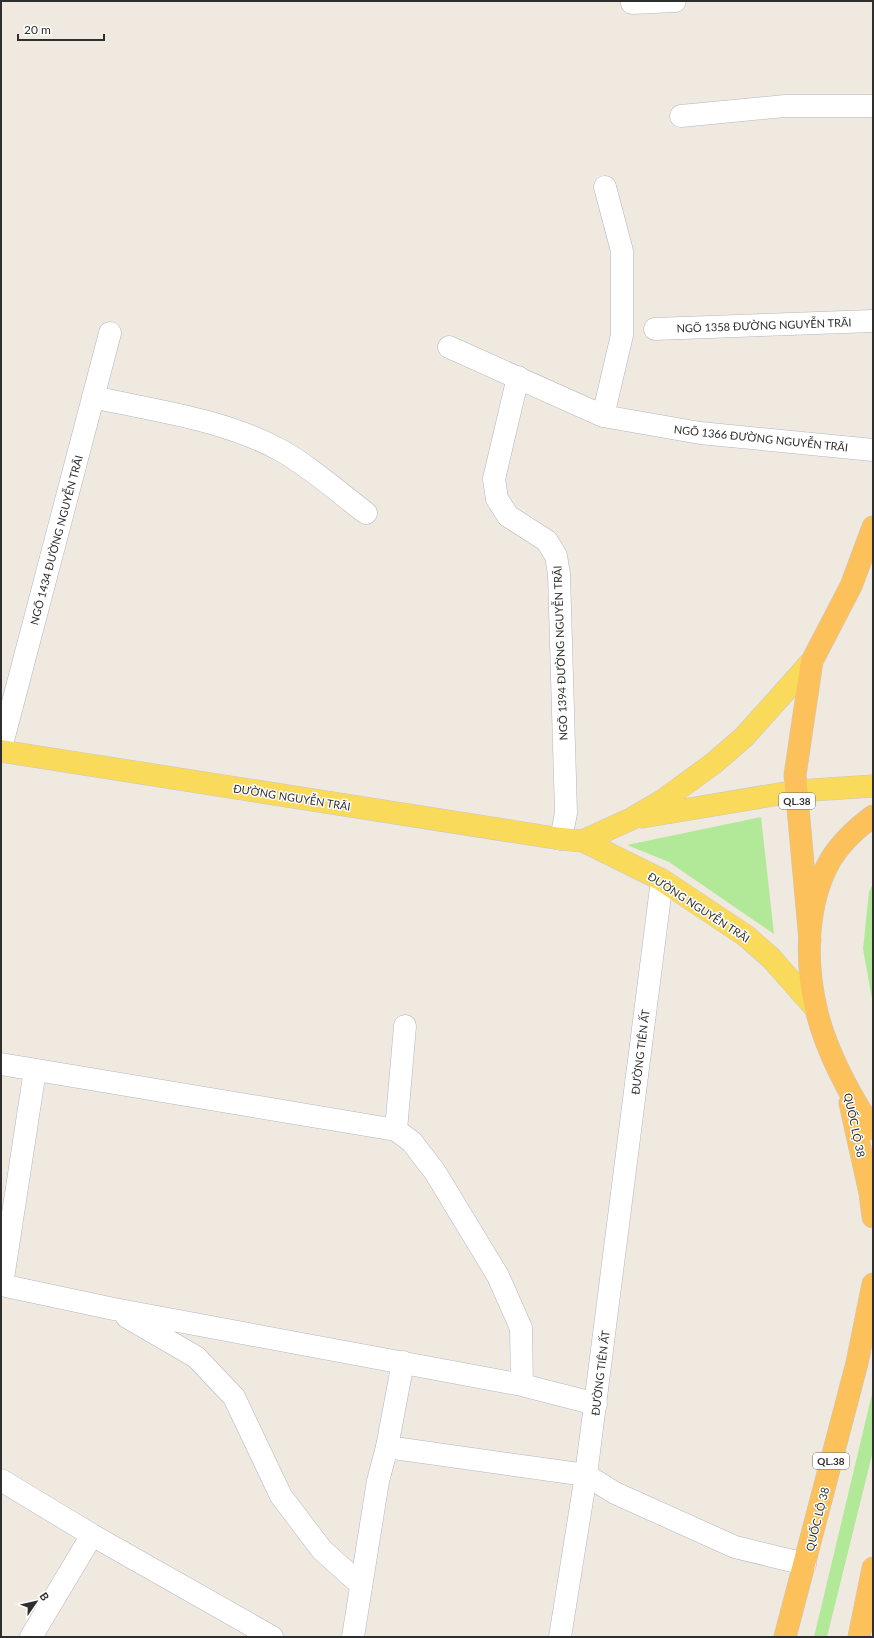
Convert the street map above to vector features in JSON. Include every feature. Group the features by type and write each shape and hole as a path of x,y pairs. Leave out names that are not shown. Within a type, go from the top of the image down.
{"highway":[{"name":"QL.38","path":"810,941 795,775 812,661 850,586 873,527"},
{"path":"873,816 842,845 828,864 819,888 810,925 810,966 816,1009 831,1052 873,1129"},
{"name":"QUỐC LỘ 38","path":"845,1080 870,1193 873,1217"},
{"name":"QUỐC LỘ 38","path":"785,1637 857,1363 873,1284"},
{"path":"860,1637 873,1568"},
{"path":"860,1637 873,1616"}],"main road":[{"path":"583,841 631,819 662,801 714,763 744,737 812,661"},
{"name":"ĐƯỜNG NGUYỄN TRÃI","path":"1,749 562,839 583,841 662,880 746,936 771,958 816,1009"},
{"path":"631,819 796,792 873,786"}],"street":[{"path":"632,3 675,1"},
{"path":"681,116 785,106 873,106"},
{"path":"603,416 622,335 622,251 605,187"},
{"name":"NGÕ 1358 ĐƯỜNG NGUYỄN TRÃI","path":"656,329 873,321"},
{"name":"NGÕ 1434 ĐƯỜNG NGUYỄN TRÃI","path":"1,749 110,333"},
{"name":"NGÕ 1366 ĐƯỜNG NGUYỄN TRÃI","path":"448,347 603,416 700,433 873,450"},
{"name":"NGÕ 1394 ĐƯỜNG NGUYỄN TRÃI","path":"518,377 494,479 497,499 508,516 547,541 556,556 559,574 566,813 562,839"},
{"path":"93,397 227,427 259,440 305,466 366,513"},
{"name":"ĐƯỜNG TIÊN ẤT","path":"560,1637 596,1404 662,880"},
{"path":"396,1130 405,1026"},
{"path":"1,1064 396,1130 412,1142 435,1172 498,1276 522,1328 522,1385"},
{"path":"34,1070 2,1285 114,1309 522,1385 596,1404"},
{"path":"114,1309 196,1357 234,1397 281,1496 322,1550 362,1585"},
{"path":"353,1637 378,1481 387,1447 403,1362"},
{"path":"387,1447 586,1476 615,1493 735,1548 805,1564"},
{"path":"1,1480 92,1535 272,1637"},
{"path":"31,1637 92,1535"}],"green space":[{"path":"761,817 774,934 669,862 627,845"},
{"path":"873,883 873,1004 863,949 869,892"},
{"path":"873,1390 873,1451 827,1637 814,1637"}]}
